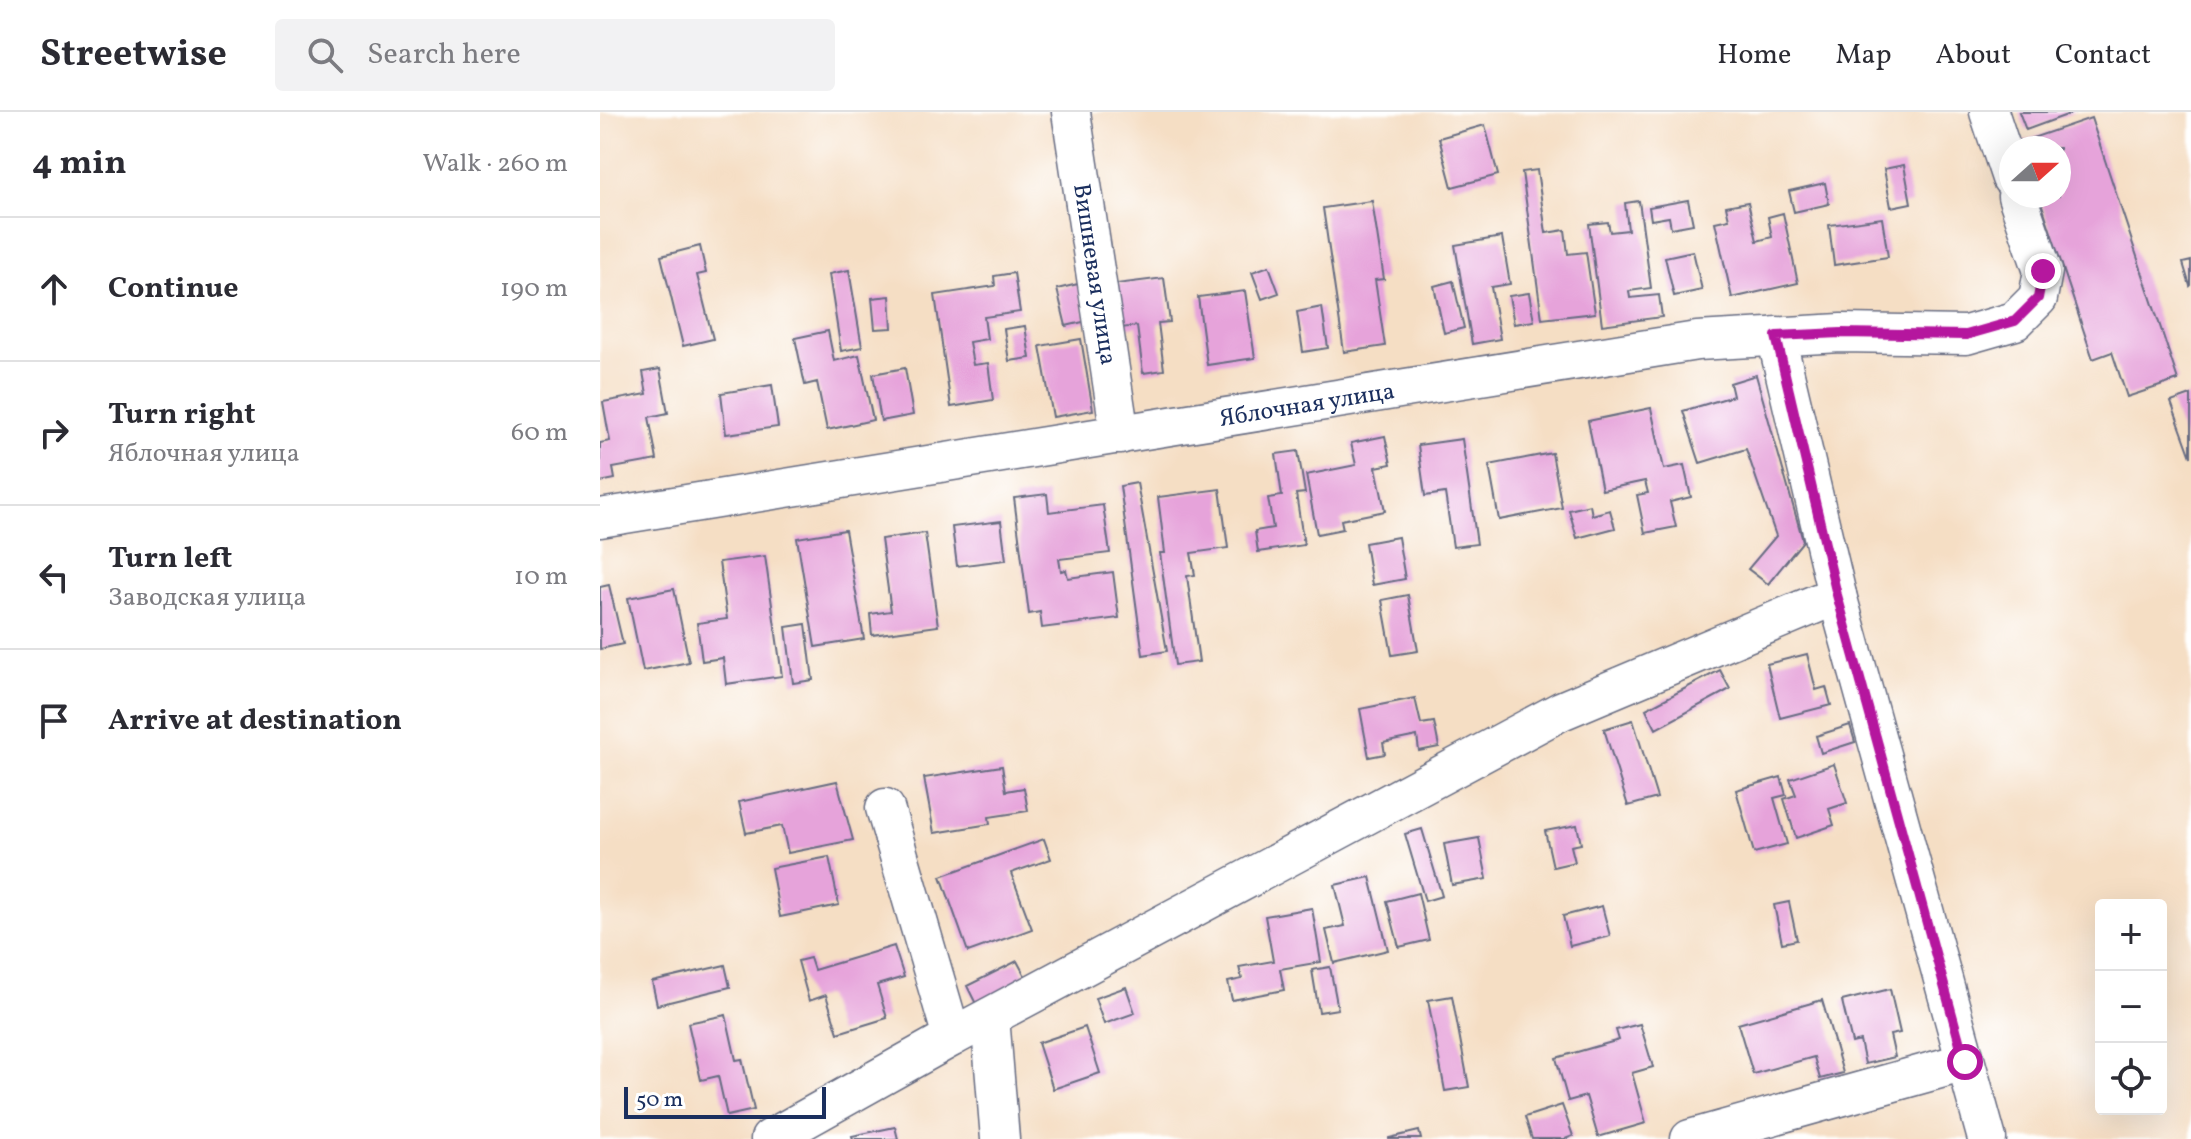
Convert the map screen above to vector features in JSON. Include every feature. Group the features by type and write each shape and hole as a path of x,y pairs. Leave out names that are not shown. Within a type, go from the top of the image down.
{"street":[{"name":"Вишневая улица","path":"1071,112 1120,435"},
{"path":"1989,112 1999,142"},
{"name":"Яблочная улица","path":"600,518 1697,341 1841,333 1966,335 2015,321 2038,298 2043,271 2021,208"},
{"path":"1776,336 1837,595 1987,1139"},
{"path":"770,1139 952,1037 1561,711 1837,595"},
{"path":"885,808 952,1037"},
{"path":"990,1017 1000,1139"},
{"path":"1690,1139 1965,1062"}],"building":[{"path":"2019,112 2075,112 2026,130"},
{"path":"2091,118 2178,380 2127,397 2112,352 2093,359 2043,208 2071,208 2071,136 2038,136"},
{"path":"1485,125 1498,175 1452,187 1439,138"},
{"path":"1904,165 1911,203 1891,207 1884,169"},
{"path":"1537,170 1546,233 1565,230 1568,254 1586,252 1595,313 1542,319 1522,172"},
{"path":"1825,183 1829,204 1794,212 1789,191"},
{"path":"1688,200 1693,224 1671,228 1669,217 1651,220 1649,207"},
{"path":"1372,201 1384,279 1375,280 1385,346 1344,352 1323,208"},
{"path":"1639,201 1651,288 1629,291 1630,298 1659,295 1662,317 1602,325 1589,224 1608,222 1610,232 1628,230 1625,203"},
{"path":"1748,202 1757,241 1772,237 1768,217 1783,213 1798,283 1732,298 1715,222 1729,219 1726,206"},
{"path":"1882,218 1888,257 1834,265 1829,225"},
{"path":"1502,237 1510,284 1491,287 1500,339 1472,344 1455,245"},
{"path":"700,246 706,273 697,275 713,339 683,346 661,256"},
{"path":"1693,251 1702,290 1674,296 1665,257"},
{"path":"2191,261 2191,285 2190,286 2183,263"},
{"path":"1269,266 1279,293 1262,299 1252,272"},
{"path":"849,270 862,347 841,351 829,274"},
{"path":"1014,273 1020,312 984,317 987,339 969,342 973,365 988,363 993,400 951,407 935,295 995,286 994,276"},
{"path":"1164,278 1170,322 1158,323 1164,370 1143,373 1137,326 1121,328 1116,284"},
{"path":"1453,281 1464,328 1444,333 1434,286"},
{"path":"1078,284 1087,321 1066,326 1057,289"},
{"path":"1245,291 1255,358 1207,365 1198,297"},
{"path":"1529,293 1534,321 1514,324 1509,296"},
{"path":"890,296 892,328 875,329 872,298"},
{"path":"1322,307 1328,348 1303,352 1297,312"},
{"path":"1025,326 1030,358 1009,361 1004,329"},
{"path":"828,331 834,361 859,355 873,420 827,430 817,382 805,385 795,338"},
{"path":"1081,339 1093,410 1053,417 1040,346"},
{"path":"905,368 913,415 881,421 873,374"},
{"path":"660,369 668,413 649,417 657,460 613,468 615,479 600,482 600,443 610,441 603,402 647,394 643,372"},
{"path":"1756,375 1803,541 1768,584 1748,569 1776,536 1746,449 1700,463 1683,411 1733,396 1730,383"},
{"path":"772,385 778,427 726,434 721,393"},
{"path":"2191,395 2191,457 2171,402"},
{"path":"1651,408 1664,469 1684,465 1691,497 1670,502 1676,527 1645,533 1637,495 1648,493 1645,481 1602,490 1588,421"},
{"path":"1385,436 1391,464 1376,467 1385,511 1341,520 1343,529 1317,534 1306,475 1356,465 1351,443"},
{"path":"1462,439 1477,544 1453,547 1445,493 1425,496 1418,445"},
{"path":"1298,451 1305,493 1296,494 1304,545 1258,552 1255,531 1273,528 1268,498 1282,496 1276,454"},
{"path":"1552,453 1562,508 1499,520 1489,465"},
{"path":"1137,483 1167,651 1143,655 1120,486"},
{"path":"1220,489 1228,548 1191,553 1195,575 1187,576 1199,662 1175,665 1160,553 1165,553 1158,497"},
{"path":"1047,494 1049,512 1103,505 1110,553 1059,559 1061,571 1066,570 1068,578 1113,572 1119,618 1042,628 1040,612 1029,614 1014,498"},
{"path":"1590,505 1592,515 1610,510 1615,528 1577,538 1569,510"},
{"path":"1001,521 1006,560 957,566 952,527"},
{"path":"845,530 864,639 815,647 797,538"},
{"path":"925,533 938,626 872,635 870,614 891,611 881,539"},
{"path":"1398,537 1405,579 1372,585 1365,543"},
{"path":"765,556 782,676 726,684 723,658 702,661 697,623 727,619 719,562"},
{"path":"609,585 623,644 600,649 600,587"},
{"path":"674,589 689,662 643,671 628,598"},
{"path":"1408,595 1418,651 1392,655 1382,600"},
{"path":"806,624 813,680 793,683 786,627"},
{"path":"1807,654 1816,690 1826,687 1831,705 1780,718 1767,664"},
{"path":"1720,670 1730,689 1656,729 1646,709"},
{"path":"1415,698 1421,724 1434,722 1439,747 1419,751 1417,736 1383,743 1385,754 1369,757 1360,709"},
{"path":"1633,720 1657,798 1628,806 1604,729"},
{"path":"1850,725 1855,742 1821,753 1816,736"},
{"path":"1834,764 1847,803 1829,809 1834,825 1796,838 1784,799 1796,795 1790,779"},
{"path":"1002,766 1006,791 1024,788 1028,811 989,817 990,824 934,833 924,778"},
{"path":"1781,777 1786,795 1774,798 1787,844 1754,853 1736,790"},
{"path":"837,781 853,840 788,853 782,826 746,833 739,802"},
{"path":"1577,825 1581,844 1571,846 1575,862 1553,867 1545,831"},
{"path":"1422,829 1442,896 1425,901 1405,834"},
{"path":"1479,838 1487,879 1452,885 1444,844"},
{"path":"1044,839 1051,859 1011,873 1032,929 968,952 941,876"},
{"path":"829,857 839,905 780,917 771,868"},
{"path":"1370,877 1388,950 1334,963 1326,930 1345,926 1335,885"},
{"path":"1418,893 1429,940 1399,947 1387,901"},
{"path":"1789,902 1797,940 1782,943 1774,905"},
{"path":"1602,906 1610,936 1570,946 1563,916"},
{"path":"1312,908 1321,962 1280,969 1284,990 1232,1000 1228,982 1242,979 1239,967 1273,961 1265,916"},
{"path":"894,946 904,977 877,985 887,1018 838,1033 826,995 809,1001 798,961 810,958 814,970"},
{"path":"1017,961 1031,987 980,1012 967,986"},
{"path":"725,965 730,987 657,1005 652,982"},
{"path":"1330,967 1338,1009 1319,1012 1312,970"},
{"path":"1126,987 1135,1013 1104,1024 1095,998"},
{"path":"1890,989 1900,1033 1890,1035 1895,1057 1865,1064 1860,1041 1852,1043 1842,1001"},
{"path":"1452,996 1469,1087 1445,1091 1428,1000"},
{"path":"1822,1000 1843,1073 1820,1079 1814,1057 1753,1074 1738,1024"},
{"path":"726,1015 736,1060 742,1059 754,1110 727,1116 718,1076 701,1080 688,1023"},
{"path":"1640,1024 1653,1067 1632,1073 1646,1123 1598,1137 1586,1096 1568,1101 1556,1058 1619,1040 1616,1030"},
{"path":"1085,1027 1100,1073 1053,1089 1038,1043"},
{"path":"1562,1105 1573,1136 1565,1139 1532,1139 1525,1117"},
{"path":"895,1127 898,1139 853,1139 852,1136"},
{"path":"1419,1131 1421,1139 1389,1139 1389,1138"}],"route":[{"path":"1965,1062 1837,595 1776,336 1841,333 1966,335 2015,321 2038,298 2043,271"}]}
